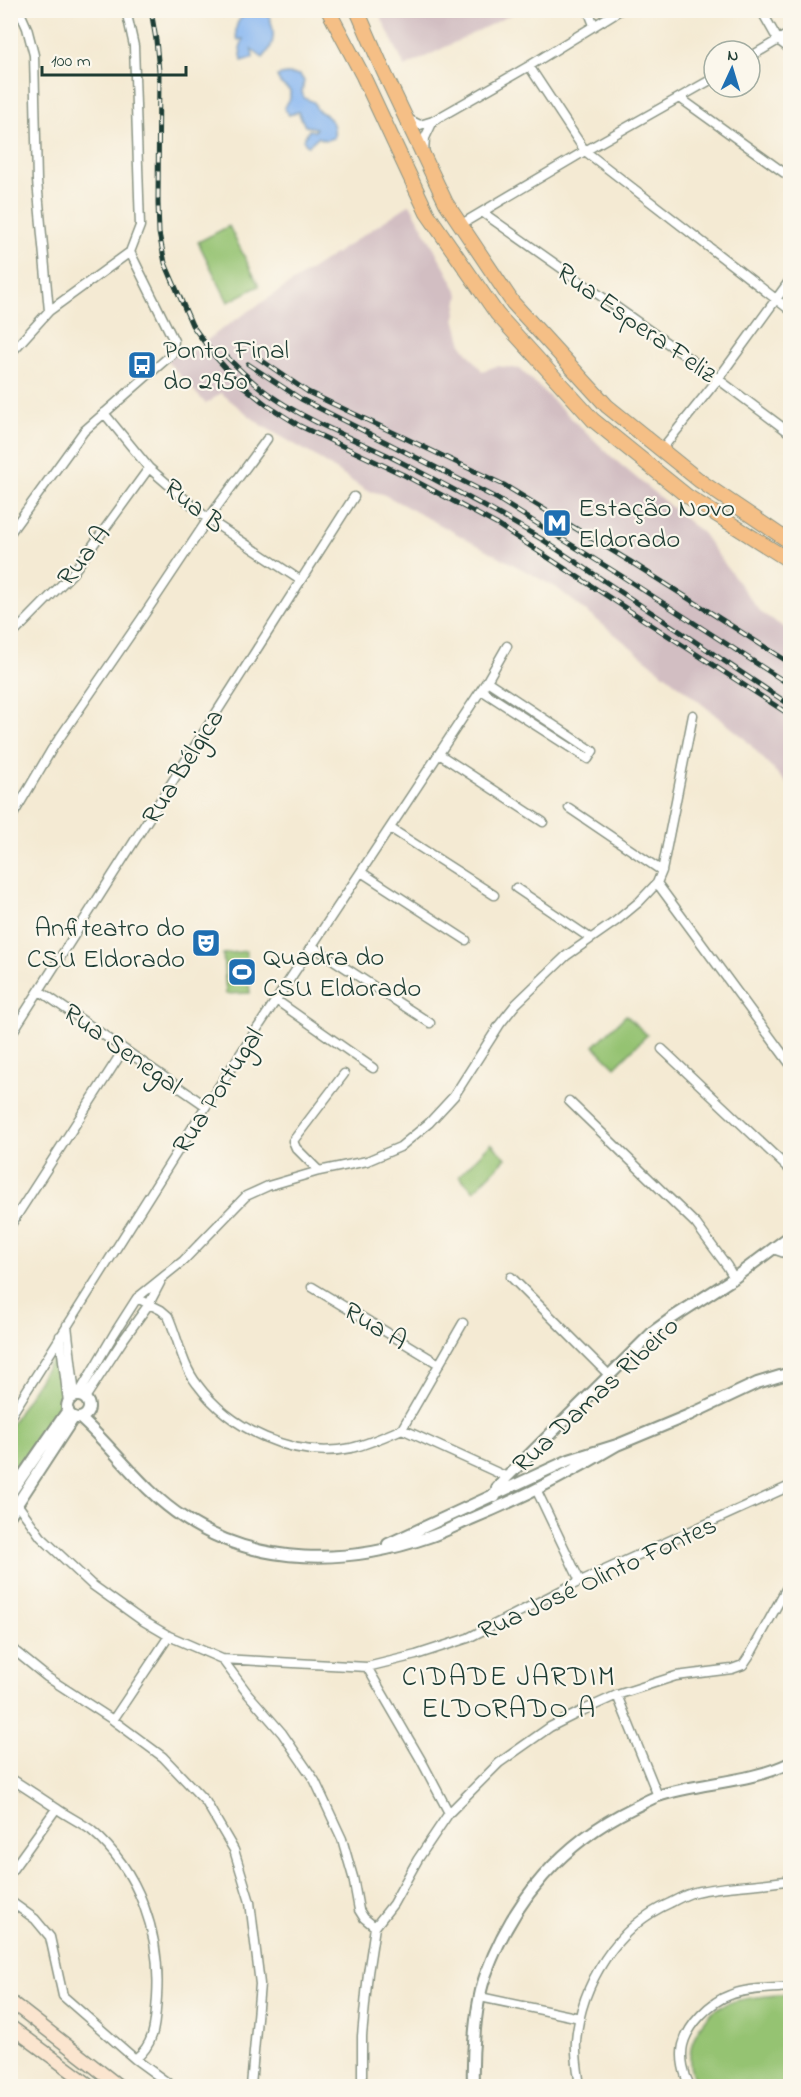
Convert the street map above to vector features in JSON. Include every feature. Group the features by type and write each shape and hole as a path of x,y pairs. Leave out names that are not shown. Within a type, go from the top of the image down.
{"highway":[{"path":"328,10 363,76 427,213 498,315 593,420 687,496 790,561"},
{"path":"357,10 446,203 513,303 607,406 700,481 790,542"}],"main road":[{"path":"10,2001 119,2086"},
{"path":"10,2026 91,2086"}],"street":[{"path":"19,10 27,28 34,55 37,181 49,311"},
{"path":"10,354 49,311 130,252 137,239 140,226 134,46 126,10"},
{"path":"588,10 594,25"},
{"path":"405,118 420,125 433,121 620,10"},
{"path":"761,10 778,40 790,49"},
{"path":"762,50 790,33"},
{"path":"529,66 585,151 790,310"},
{"path":"460,225 702,85"},
{"path":"680,98 790,177"},
{"path":"424,156 425,138 433,121"},
{"name":"Rua Espera Feliz","path":"482,212 718,379 790,433"},
{"path":"10,533 84,431 172,354 174,341 130,252"},
{"path":"661,450 718,379 777,301 790,280"},
{"name":"Rua B","path":"105,413 149,468 208,519 300,579"},
{"path":"10,820 52,749 208,519 267,439"},
{"name":"Rua A","path":"10,637 72,574 149,468"},
{"name":"Rua Bélgica","path":"10,1036 354,497"},
{"name":"Rua Portugal","path":"10,1417 206,1106 487,681 507,646"},
{"path":"481,690 588,759 593,751 487,681"},
{"path":"10,1515 77,1405 114,1334 137,1298 160,1281 246,1196 268,1186 319,1171 367,1161 400,1147 429,1123 454,1095 500,1024 516,1004 566,956 616,921 657,883 662,871 693,715"},
{"path":"439,754 543,822"},
{"path":"570,808 662,871"},
{"path":"390,828 494,895"},
{"path":"361,872 466,940"},
{"path":"657,883 790,1064"},
{"path":"516,888 590,938"},
{"path":"312,946 430,1023"},
{"name":"Rua Senegal","path":"40,991 206,1106"},
{"path":"276,1000 373,1068"},
{"path":"10,1226 124,1049"},
{"path":"662,1049 790,1170"},
{"path":"319,1171 293,1142 344,1074"},
{"path":"569,1101 696,1224 734,1278"},
{"name":"Rua Damas Ribeiro","path":"495,1495 497,1488 507,1477 654,1331 734,1278 790,1236"},
{"path":"773,1249 790,1255"},
{"path":"511,1277 609,1375"},
{"path":"10,1494 149,1304 160,1281"},
{"name":"Rua A","path":"312,1287 439,1364"},
{"path":"137,1298 168,1316 195,1383 214,1404 239,1424 262,1437 293,1447 321,1450 350,1448 402,1429 507,1477"},
{"name":"Rua A","path":"402,1429 463,1323"},
{"path":"67,1325 77,1405"},
{"path":"60,1336 77,1405 136,1479 161,1502 186,1520 214,1535 244,1547 271,1554 341,1557 373,1552 431,1537 569,1474 617,1445"},
{"path":"373,1552 569,1460 617,1445 757,1383 790,1373"},
{"path":"569,1460 540,1480 536,1489 580,1581"},
{"name":"Rua José Olinto Fontes","path":"222,1659 367,1667 416,1655 468,1638 580,1581 790,1486"},
{"path":"468,1520 491,1506 495,1495"},
{"path":"18,1505 41,1537 90,1584 169,1636 222,1659 248,1694 282,1733 315,1781 342,1839 353,1877 359,1910 364,1918 375,1927"},
{"path":"362,2086 362,2036 369,1962 375,1927 393,1904 418,1859 449,1813 499,1763 550,1728 617,1695 676,1676 732,1669 743,1665 752,1653 790,1582"},
{"path":"113,1720 169,1636"},
{"path":"10,1647 46,1677 113,1720 163,1757 206,1802 234,1850 250,1902 260,1984 251,2086"},
{"path":"367,1667 449,1813"},
{"path":"617,1695 658,1796"},
{"path":"473,2086 480,1996 485,1975 503,1934 525,1899 560,1856 610,1819 658,1796 729,1781 780,1768 790,1763"},
{"path":"10,1778 90,1830 134,1881 152,1927 158,1968 150,2044 144,2053 135,2059"},
{"path":"10,1873 56,1809"},
{"path":"580,2086 576,2042 580,2018 591,1987 605,1959 633,1926 656,1909 694,1892 790,1880"},
{"path":"10,1901 35,1919 50,1936 63,1996 135,2059 171,2086"},
{"path":"690,2086 684,2075 683,2045 696,2020 717,2001 732,1994 790,1987"},
{"path":"480,1996 580,2018"}],"shaded area":[{"path":"378,11 518,11 405,67"},
{"path":"410,204 459,294 455,318 462,345 482,371 497,366 520,369 614,459 702,533 760,612 790,631 790,787 743,737 557,588 383,494 365,490 315,456 261,425 221,393 206,404 167,361 175,352 189,354 222,329"}],"green space":[{"path":"229,226 259,286 228,302 198,242"},
{"path":"246,951 250,993 226,994 223,954"},
{"path":"626,1015 647,1035 615,1067 594,1046"},
{"path":"491,1143 506,1158 474,1191 459,1176"},
{"path":"58,1349 64,1393 61,1408 11,1487 10,1426"},
{"path":"790,1994 790,2086 699,2086 692,2074 690,2055 695,2036 706,2018 713,2011 728,2003 755,1997"}],"water":[{"path":"242,11 267,11 272,24 273,41 263,58 252,50 253,58 242,61 240,48 243,39 238,40 236,27 243,16"},
{"path":"300,75 304,81 302,92 304,98 314,102 317,110 331,121 334,138 325,140 318,137 308,146 303,140 309,130 315,131 316,128 305,126 298,112 289,115 284,108 290,99 290,91 280,83 277,76"}],"railway":[{"path":"151,10 159,71 158,203 159,233 165,263 192,325 213,354 238,382 268,406 300,426 406,476 498,525 790,715"},
{"path":"225,355 242,372 286,406 427,475 543,540 790,705"},
{"path":"255,356 308,392 504,485 790,663"},
{"path":"248,364 301,399 496,498 790,685"}],"place":[{"name":"Ponto Final do 2950","path":"142,365"},
{"name":"Estação Novo Eldorado","path":"557,523"},
{"name":"Anfiteatro do CSU Eldorado","path":"206,943"},
{"name":"Quadra do CSU Eldorado","path":"242,972"}],"district":[{"name":"CIDADE JARDIM ELDORADO A","path":"509,1691"}]}
